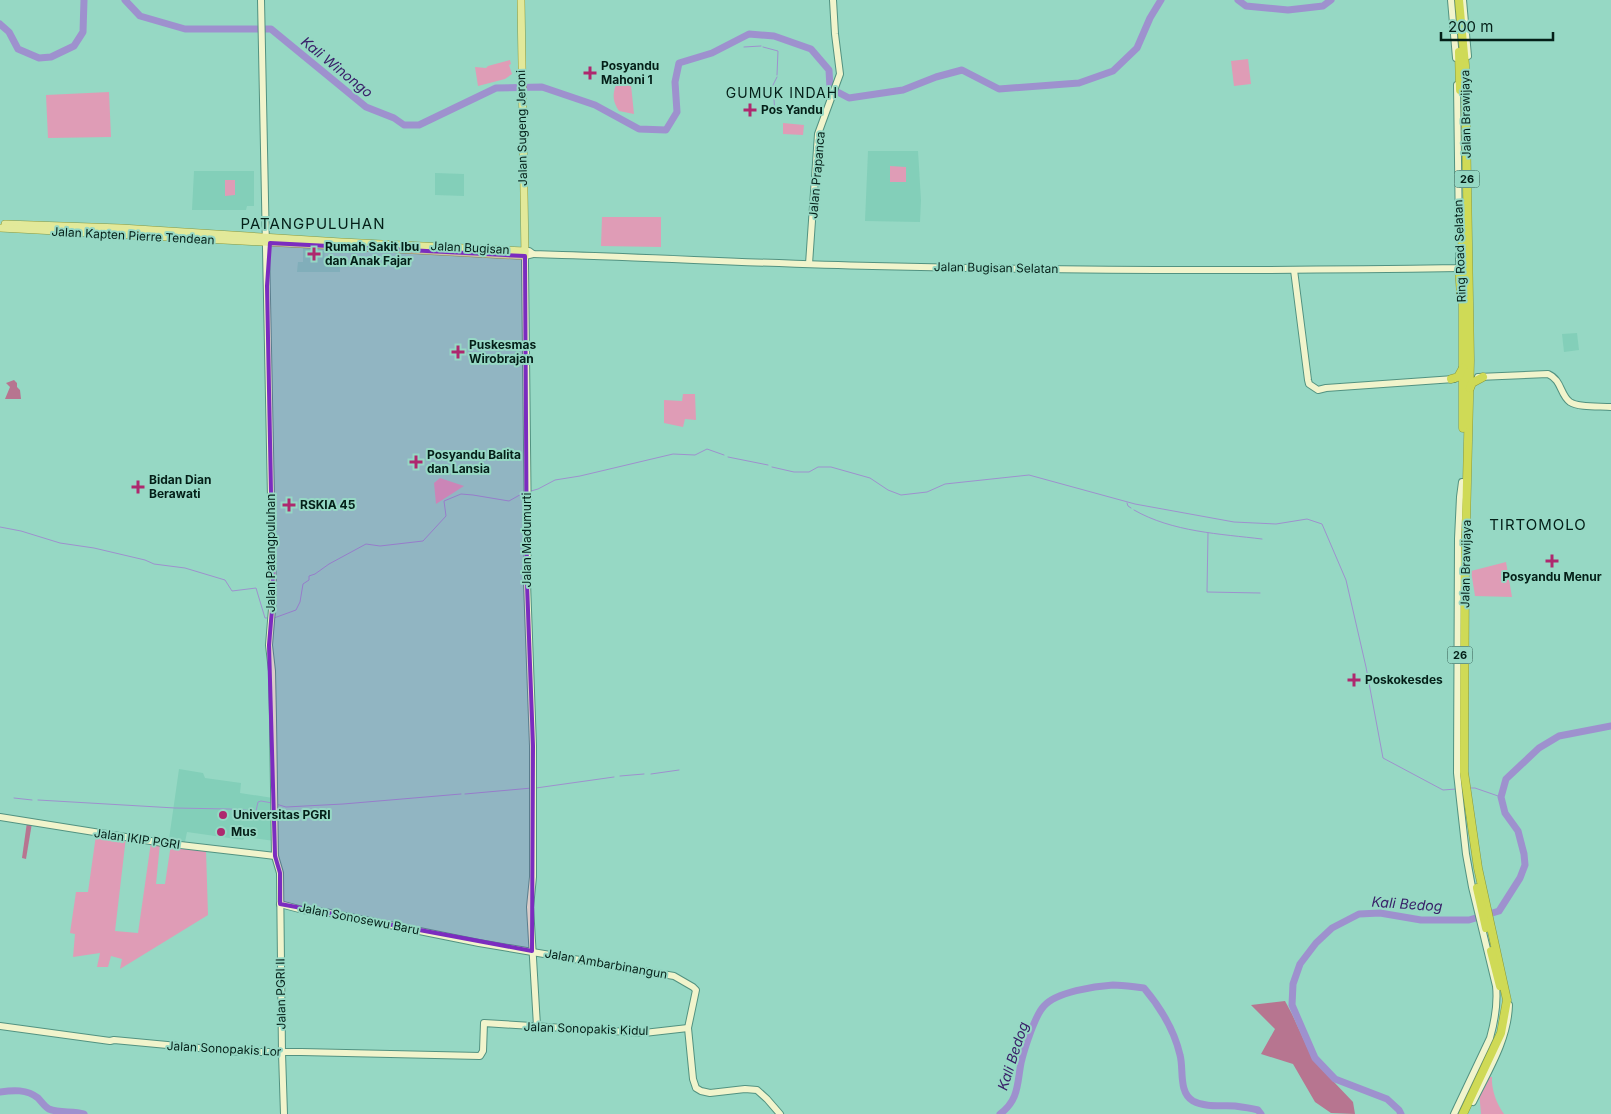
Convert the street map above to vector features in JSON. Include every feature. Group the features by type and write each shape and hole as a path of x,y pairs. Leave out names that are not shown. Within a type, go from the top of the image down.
{"highway":[{"name":"Jalan Brawijaya","path":"1453,0 1460,69 1463,322 1466,367"},
{"name":"Jalan Brawijaya","path":"1461,0 1468,135 1468,283 1462,482 1459,773 1484,910 1507,1000 1504,1025 1465,1114"},
{"name":"Ring Road Selatan","path":"1459,268 1463,322"},
{"path":"1451,379 1458,377 1466,367 1483,377"},
{"path":"1451,379 1457,381 1466,389 1483,377"},
{"name":"Jalan Brawijaya","path":"1466,389 1470,445 1466,645 1468,788 1466,804"},
{"path":"1466,804 1482,872 1484,910"},
{"name":"Jalan Brawijaya","path":"1458,1114 1499,1025 1502,999 1491,940"}],"main road":[{"name":"Jalan Sugeng Jeroni","path":"520,0 525,254"},
{"name":"Jalan Kapten Pierre Tendean","path":"0,224 121,228 268,240"},
{"name":"Jalan Kapten Pierre Tendean","path":"0,228 268,240"},
{"name":"Jalan Bugisan","path":"268,240 525,254"}],"street":[{"name":"Jalan Patangpuluhan","path":"261,0 269,272 267,280 274,596 269,642 274,719 274,856"},
{"name":"Jalan Prapanca","path":"809,264 818,137 838,82 840,70 833,0"},
{"name":"Ring Road Selatan","path":"1453,0 1456,63 1459,268"},
{"name":"Jalan Bugisan Selatan","path":"525,254 529,251 533,254 809,264 1040,269 1294,270 1459,268"},
{"name":"Jalan Madumurti","path":"525,254 527,583 534,824 533,878 530,907 536,1026"},
{"path":"1294,270 1308,380 1318,390 1451,379 1548,374 1557,380 1566,398 1572,403 1611,407"},
{"path":"1466,804 1466,854 1484,910"},
{"name":"Jalan IKIP PGRI","path":"0,817 163,843 274,856"},
{"name":"Jalan PGRI II","path":"274,856 280,873 284,1114"},
{"name":"Jalan Sonosewu Baru","path":"280,904 303,910 325,912 437,934"},
{"name":"Jalan Ambarbinangun","path":"437,934 478,943 674,976 696,990 688,1028 693,1079 696,1088 710,1093 757,1090 780,1114"},
{"path":"1454,1114 1490,1038 1494,1025 1498,999 1491,940"},
{"name":"Jalan Sonopakis Kidul","path":"480,1056 483,1051 484,1023 644,1033 688,1028"},
{"name":"Jalan Sonopakis Lor","path":"0,1026 110,1041 242,1052 480,1056"}],"highlighted area":[{"path":"270,243 525,256 527,583 533,746 532,951 280,904 280,873 275,856 269,645 273,597 267,286"}],"shaded area":[{"path":"1248,59 1251,84 1234,86 1231,61"},
{"path":"510,60 511,64 509,65 512,74 505,79 478,86 475,67 486,68"},
{"path":"616,85 631,85 634,114 619,111 615,105 614,92"},
{"path":"109,92 111,137 48,138 46,95"},
{"path":"783,123 804,125 803,135 783,134"},
{"path":"868,151 918,151 921,200 920,222 865,221"},
{"path":"890,166 906,167 906,182 890,182"},
{"path":"194,171 254,171 254,206 247,206 246,210 192,210"},
{"path":"435,173 464,174 464,196 435,195"},
{"path":"225,180 235,180 235,195 225,196"},
{"path":"602,217 661,217 661,247 601,246"},
{"name":"Rumah Sakit Ibu dan Anak Fajar","path":"303,247 325,248 324,260 340,260 340,272 297,272 298,262 303,262"},
{"path":"1577,333 1579,350 1564,352 1562,334"},
{"path":"14,380 20,390 21,399 5,399 10,387 6,383"},
{"path":"683,394 695,394 696,420 685,419 683,427 664,423 664,400 682,401"},
{"path":"440,478 464,486 436,504 434,483"},
{"path":"1506,562 1512,597 1475,596 1471,571"},
{"name":"Universitas PGRI","path":"179,769 203,773 205,778 241,783 240,793 273,798 275,841 245,837 243,840 187,832 185,842 169,839"},
{"path":"27,822 32,823 26,859 22,858"},
{"path":"96,835 126,837 115,931 138,933 151,842 160,843 156,884 165,884 171,844 206,850 208,915 120,969 122,959 111,956 108,967 97,967 100,953 73,957 75,934 70,933 76,892 88,892"},
{"path":"1285,1001 1313,1060 1353,1102 1355,1114 1331,1113 1315,1102 1293,1064 1261,1054 1275,1029 1251,1005"},
{"path":"1487,1077 1492,1077 1495,1097 1504,1114 1481,1114 1479,1091"}],"waterway":[{"name":"Kali Winongo","path":"0,24 9,32 18,49 39,58 51,57 74,46 83,32 84,0"},
{"name":"Kali Winongo","path":"125,0 140,16 185,29 271,29 366,107 394,118 404,125 419,125 496,88 542,87 595,105 639,129 666,130 677,112 675,82 679,63 712,53 749,34 774,36 811,49 829,70 830,88 849,98 903,90 936,77 962,70 999,89 1079,83 1113,71 1137,48 1150,18 1161,0"},
{"name":"Kali Winongo","path":"1238,0 1246,6 1288,10 1323,6 1331,0"},
{"path":"744,47 761,46"},
{"path":"763,47 778,51 777,75"},
{"path":"774,99 771,89 777,77"},
{"path":"774,99 775,114"},
{"path":"531,491 555,480 673,454 695,455 707,449 724,455"},
{"path":"728,457 768,465"},
{"path":"772,467 794,472 809,472 818,467 831,467 870,478 888,490 901,495 927,492 945,484 1029,475 1135,504 1234,522 1276,524 1307,519 1322,524 1346,580 1366,667 1383,758 1443,790 1456,789"},
{"path":"274,618 296,610 300,602 303,584 309,580 309,576 366,544 380,546 423,541 446,516 444,501 461,494 509,501 525,492"},
{"path":"1127,503 1131,508"},
{"path":"1134,510 1180,528 1262,539"},
{"path":"0,527 21,531 60,543 94,548 145,560 154,564 185,568 225,580 232,591 256,588 265,618 267,618"},
{"path":"1208,533 1207,592 1260,593"},
{"name":"Kali Bedog","path":"1401,1114 1387,1099 1335,1079 1315,1058 1292,1005 1293,984 1300,964 1316,943 1332,928 1359,914 1380,913 1421,920 1469,920 1499,911 1520,878 1525,865 1518,831 1505,813 1501,797 1506,779 1539,748 1559,736 1611,726"},
{"path":"651,774 679,770"},
{"path":"620,776 644,774"},
{"path":"536,788 614,777"},
{"path":"465,794 532,788"},
{"path":"1470,788 1501,797"},
{"path":"276,804 286,807 343,804 461,794"},
{"path":"14,798 32,800"},
{"path":"38,800 256,811 258,802 272,803"},
{"name":"Kali Bedog","path":"1000,1114 1014,1097 1027,1042 1037,1017 1044,1006 1066,993 1086,988 1113,985 1144,988 1156,1003 1170,1027 1177,1045 1181,1061 1183,1086 1188,1097 1203,1105 1235,1106 1258,1110 1261,1114"},
{"path":"0,1092 25,1092 34,1095 49,1109 84,1114"}],"place":[{"name":"Posyandu Mahoni 1","path":"590,73"},
{"name":"Pos Yandu","path":"750,110"},
{"name":"Rumah Sakit Ibu dan Anak Fajar","path":"314,254"},
{"name":"Puskesmas Wirobrajan","path":"458,352"},
{"name":"Posyandu Balita dan Lansia","path":"416,462"},
{"name":"Bidan Dian Berawati","path":"138,487"},
{"name":"RSKIA 45","path":"289,505"},
{"name":"Posyandu Menur","path":"1552,561"},
{"name":"Poskokesdes","path":"1354,680"},
{"name":"Universitas PGRI","path":"223,815"},
{"name":"Mus","path":"221,832"}],"district":[{"name":"GUMUK INDAH","path":"782,93"},
{"name":"PATANGPULUHAN","path":"313,224"},
{"name":"TIRTOMOLO","path":"1538,525"}]}
